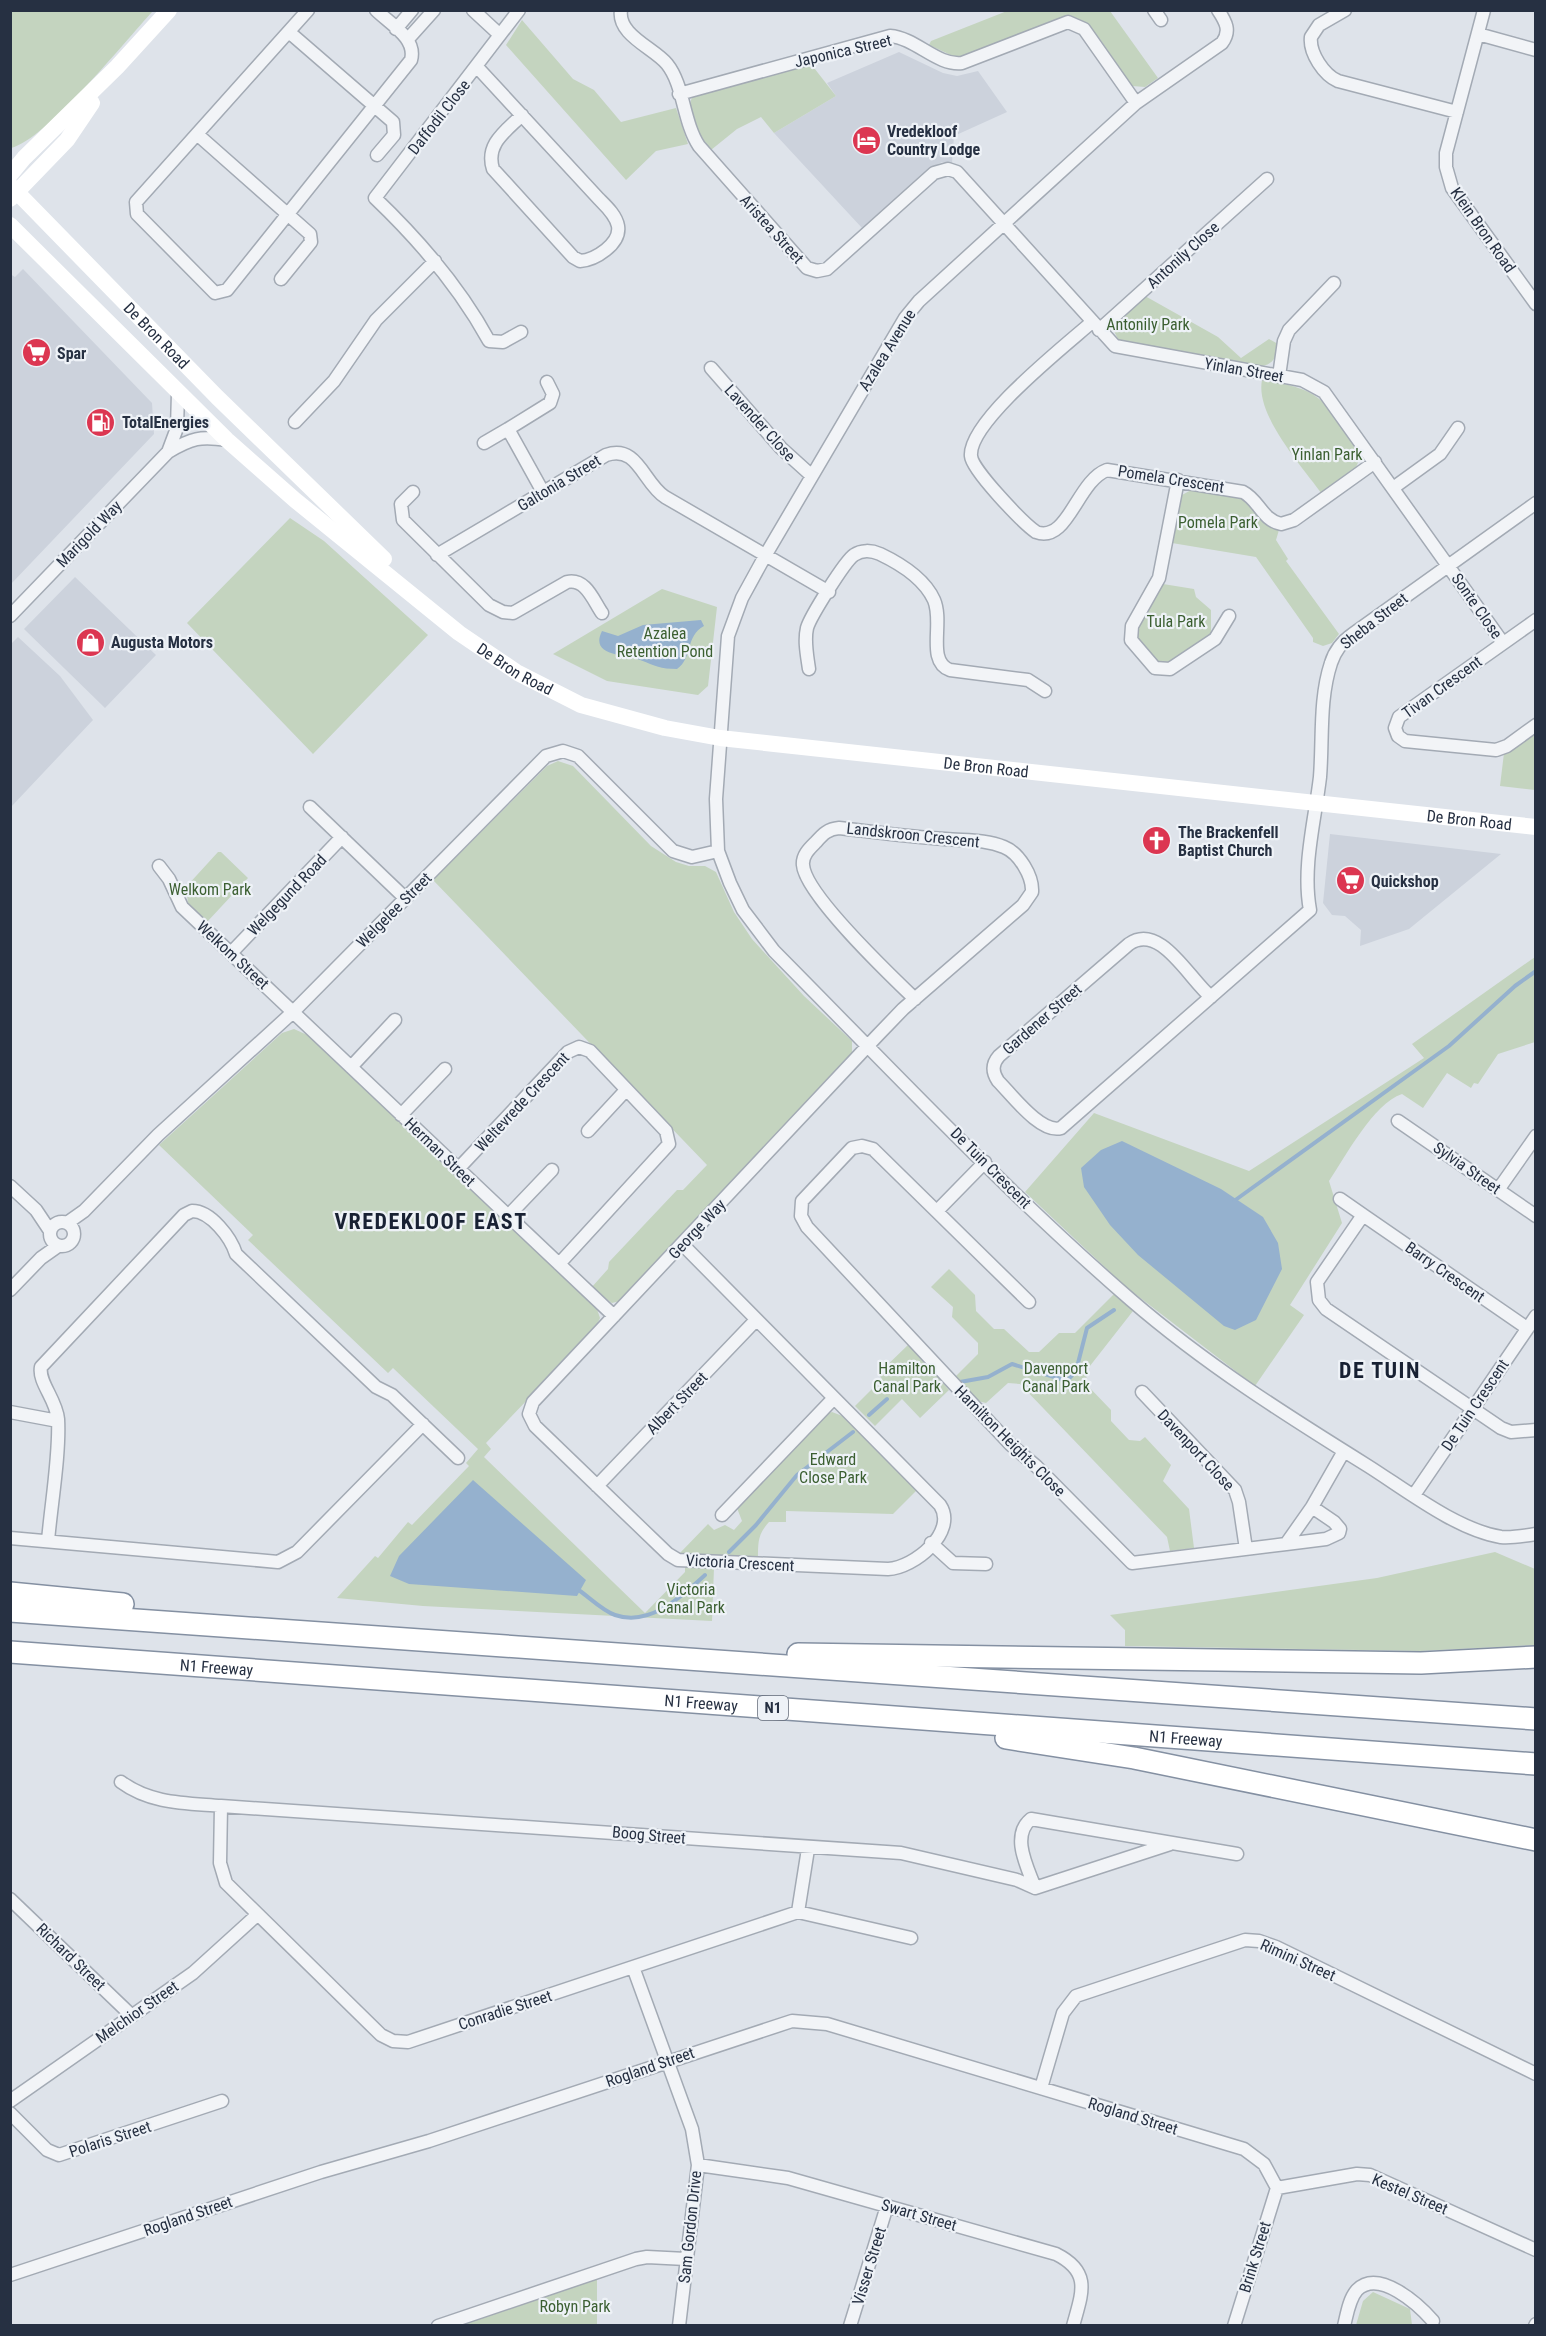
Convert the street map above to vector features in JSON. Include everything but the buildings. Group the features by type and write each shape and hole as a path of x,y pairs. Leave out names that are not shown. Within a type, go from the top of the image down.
{"highway":[{"path":"10,1593 228,1615 251,1627"},
{"path":"10,1611 1536,1719"},
{"name":"N1 Freeway","path":"10,1652 1536,1764"},
{"path":"643,1656 761,1654 1421,1663 1536,1657"},
{"path":"719,1704 982,1735 1099,1752 1536,1840"}],"street":[{"path":"10,175 24,158 117,68 169,10"},
{"path":"308,10 136,202 137,214 215,292 228,290 286,213 411,60 412,47 408,39 376,10"},
{"path":"396,29 412,10"},
{"path":"408,39 434,10"},
{"path":"473,10 500,35"},
{"name":"Daffodil Close","path":"435,261 375,198 478,68 519,10"},
{"name":"Aristea Street","path":"621,10 623,25 666,63 673,73 690,130 699,146 804,264 812,270 822,271 831,266 934,173 943,169 957,172 1003,224"},
{"name":"Azalea Avenue","path":"720,738 728,636 742,597 911,309 1136,103 1218,45 1226,36 1226,22 1218,10"},
{"path":"1345,10 1319,25 1311,37 1312,51 1328,74 1338,81 1457,112"},
{"name":"Klein Bron Road","path":"1484,10 1446,153 1449,181 1536,304"},
{"name":"Japonica Street","path":"679,94 890,36 901,38 952,63 962,63 1068,22 1084,29 1136,103"},
{"path":"289,32 393,122 396,128 394,135 377,156"},
{"path":"1478,34 1536,50"},
{"path":"13,192 67,140 117,68"},
{"path":"478,68 522,115 616,220 618,234 597,257 580,261 573,257 493,169 490,160 493,145 522,115"},
{"path":"198,135 307,231 312,238 281,279"},
{"name":"Antonily Close","path":"1095,326 1267,179"},
{"name":"De Bron Road","path":"13,192 217,397 459,633"},
{"name":"Yinlan Street","path":"1003,224 1095,326 1120,349 1279,376 1310,383 1324,392 1448,566"},
{"name":"De Bron Road","path":"10,225 178,393 295,500 459,633 526,678 581,705 665,728 720,738 1536,827"},
{"path":"295,422 334,381 376,320 435,261 470,306 489,341 503,342 521,332"},
{"path":"1279,376 1284,341 1289,330 1334,283"},
{"name":"Pomela Crescent","path":"1095,326 993,412 972,447 974,465 1032,529 1046,535 1059,529 1079,495 1102,471 1113,469 1243,492 1253,498 1267,518 1285,524 1375,462"},
{"name":"Lavender Close","path":"711,368 781,448 812,476"},
{"path":"484,443 550,403 553,396 547,382"},
{"name":"Marigold Way","path":"168,452 177,428 178,393"},
{"path":"1393,488 1440,454 1458,428"},
{"path":"508,429 543,492"},
{"name":"Marigold Way","path":"10,616 168,452 190,439 204,437 227,440"},
{"name":"Galtonia Street","path":"437,555 606,455 624,453 634,459 659,494 765,556"},
{"path":"1178,480 1159,578 1132,626 1131,640 1152,665 1160,669 1170,669 1215,639 1229,616"},
{"path":"413,492 403,501 400,515 482,601 503,612 519,611 567,582 575,581 583,585 602,613"},
{"name":"Sheba Street","path":"1316,802 1324,704 1329,670 1335,652 1353,634 1536,503"},
{"path":"808,669 807,629 813,614 846,563 855,555 865,551 880,554 917,577 930,593 939,624 936,656 943,666 951,670 1028,680 1045,691"},
{"path":"765,556 829,592"},
{"name":"Sonte Close","path":"1448,566 1503,643 1536,620"},
{"name":"Tivan Crescent","path":"1503,643 1399,717 1395,724 1396,732 1405,741 1491,750 1507,746 1536,725"},
{"name":"De Tuin Crescent","path":"720,738 715,819 718,851 730,884 759,934 1063,1239 1170,1332 1257,1396 1414,1495 1478,1531 1505,1537 1536,1534"},
{"name":"Welgelee Street","path":"63,1222 84,1211 158,1135 293,1012 546,756 557,751 578,756 673,851 692,857 718,851"},
{"name":"Gardener Street","path":"1211,997 1159,942 1141,938 1130,944 999,1056 994,1063 993,1073 998,1082 1041,1125 1052,1130 1061,1128 1211,997 1310,910 1306,890 1316,802"},
{"path":"310,807 405,898"},
{"name":"Landskroon Crescent","path":"869,1046 915,999 1027,901 1032,887 1029,875 1008,850 970,839 946,840 839,828 827,831 805,855 802,865 806,875 838,921 915,999"},
{"name":"Welgegund Road","path":"231,954 342,837"},
{"name":"Welkom Street","path":"159,866 169,879 182,907 293,1012"},
{"name":"Herman Street","path":"293,1012 614,1316"},
{"path":"351,1067 395,1020"},
{"name":"George Way","path":"529,1414 533,1402 869,1046"},
{"name":"Weltevrede Crescent","path":"458,1169 571,1049 587,1049 668,1134 668,1148 559,1264"},
{"path":"401,1115 445,1069"},
{"path":"588,1131 626,1090"},
{"name":"Sylvia Street","path":"1398,1121 1536,1216"},
{"path":"1498,1190 1536,1136"},
{"name":"Hamilton Heights Close","path":"1029,1302 877,1152 862,1146 852,1148 805,1196 800,1210 807,1227 903,1327 932,1363 1129,1561 1141,1564 1326,1539 1339,1533 1340,1529 1334,1522 1312,1507"},
{"path":"937,1211 985,1162"},
{"path":"508,1216 552,1170"},
{"path":"10,1186 36,1210 52,1238 69,1244 74,1235 72,1228 36,1210"},
{"name":"Barry Crescent","path":"1340,1199 1527,1328"},
{"path":"48,1541 58,1421 53,1398 41,1380 40,1372 44,1363 184,1215 196,1210 204,1213 231,1240 236,1254 376,1388 392,1395 458,1458"},
{"name":"Welgelee Street","path":"74,1235 84,1211"},
{"path":"1363,1215 1320,1277 1316,1288 1318,1300 1326,1309 1508,1431 1536,1430"},
{"path":"10,1290 41,1258 52,1238 53,1225 63,1222"},
{"name":"Victoria Crescent","path":"529,1414 532,1422 597,1486 668,1554 682,1561 896,1568 911,1563 940,1534 945,1524 940,1505 682,1244"},
{"name":"De Tuin Crescent","path":"1414,1495 1536,1316"},
{"name":"Albert Street","path":"597,1486 756,1320"},
{"name":"Davenport Close","path":"1142,1392 1235,1490 1239,1497 1246,1549"},
{"path":"723,1515 834,1398"},
{"path":"12,1415 58,1421"},
{"path":"10,1538 278,1562 297,1552 423,1424"},
{"path":"1286,1544 1312,1507 1344,1451"},
{"path":"931,1544 950,1561 986,1564"},
{"name":"Boog Street","path":"121,1782 137,1794 153,1799 221,1806 916,1855 1017,1880 1035,1888"},
{"name":"Conradie Street","path":"221,1806 222,1876 257,1915 381,2035 400,2042 798,1911"},
{"path":"1170,1844 1035,1888 1020,1843 1023,1829 1031,1819 1237,1854"},
{"path":"808,1848 798,1911 911,1938"},
{"name":"Richard Street","path":"11,1902 131,2016"},
{"name":"Melchior Street","path":"10,2101 193,1973 257,1915"},
{"name":"Rimini Street","path":"1041,2088 1063,2013 1076,1995 1245,1940 1259,1941 1276,1947 1536,2074"},
{"name":"Sam Gordon Drive","path":"633,1967 692,2129 698,2165 679,2325"},
{"name":"Rogland Street","path":"10,2275 321,2172 429,2141 779,2023 804,2021 827,2025 1244,2149 1264,2164 1277,2188"},
{"name":"Polaris Street","path":"10,2113 47,2150 59,2155 222,2102"},
{"name":"Swart Street","path":"698,2165 788,2178 1056,2254 1069,2261 1082,2279 1082,2291 1073,2325"},
{"name":"Kestel Street","path":"1277,2188 1357,2174 1370,2175 1536,2250"},
{"name":"Brink Street","path":"1234,2325 1277,2188"},
{"name":"Visser Street","path":"850,2325 887,2206"},
{"path":"438,2325 636,2259 647,2257 687,2259"},
{"path":"1344,2325 1352,2297 1364,2285 1373,2283 1383,2284 1415,2302 1433,2321"}],"shaded area":[{"name":"Vredekloof Country Lodge","path":"899,52 943,73 957,76 978,71 1007,112 954,136 952,163 942,162 930,168 862,228 774,133 836,96 827,83"},
{"path":"23,269 152,403 154,434 11,584 10,274 15,277"},
{"name":"Augusta Motors","path":"75,577 156,655 105,708 24,629"},
{"path":"18,637 60,676 93,720 11,807 10,645"},
{"path":"1330,834 1501,854 1409,929 1360,946 1361,930 1345,916 1332,915 1323,903"}],"green space":[{"path":"10,11 153,11 64,109 26,141 11,148"},
{"path":"1007,11 1110,11 1158,78 1145,87 1132,86 1088,26 1069,17 963,57 953,56 929,45 931,41"},
{"path":"522,20 573,79 594,90 621,122 676,108 688,144 656,151 626,180 506,45"},
{"path":"811,64 836,96 774,133 761,117 737,129 711,150 692,117 690,109 693,96"},
{"name":"Antonily Park","path":"1145,296 1218,337 1241,358 1269,339 1278,344 1276,356 1269,364 1261,366 1119,341 1114,331 1117,322"},
{"name":"Yinlan Park","path":"1262,380 1311,393 1329,409 1358,450 1357,464 1348,476 1322,494 1292,455 1273,424 1262,394"},
{"name":"Pomela Park","path":"1193,489 1239,497 1249,503 1268,525 1279,530 1276,540 1288,559 1286,561 1339,634 1332,643 1323,646 1313,642 1313,638 1256,557 1172,543 1182,495"},
{"path":"290,518 324,541 428,635 313,754 187,623"},
{"name":"Tula Park","path":"1163,584 1194,589 1196,597 1211,610 1211,634 1167,664 1155,661 1136,638 1137,628"},
{"name":"Azalea Retention Pond","path":"662,589 717,607 708,686 698,695 607,681 553,654"},
{"path":"1535,732 1535,790 1500,786 1504,753"},
{"path":"558,761 573,766 651,846 676,862 689,866 705,866 716,872 734,912 752,939 804,996 852,1041 852,1056 620,1301 612,1303 591,1288 608,1269 609,1262 677,1190 683,1190 707,1165 433,880 547,766"},
{"name":"Welkom Park","path":"218,852 221,852 248,878 207,922 188,903 186,887"},
{"path":"1535,957 1535,1042 1498,1054 1478,1084 1474,1083 1471,1088 1447,1073 1423,1108 1402,1094 1391,1100 1371,1119 1352,1145 1329,1181 1342,1223 1290,1305 1304,1315 1255,1386 1126,1287 1025,1192 1094,1113 1249,1171 1424,1058 1412,1044"},
{"name":"Victoria Canal Park","path":"294,1029 314,1038 597,1309 600,1318 595,1329 486,1443 491,1449 484,1457 645,1613 685,1572 685,1567 714,1568 712,1621 423,1606 337,1598 375,1556 378,1558 408,1522 412,1525 469,1466 466,1463 478,1449 393,1368 388,1373 248,1240 253,1235 159,1145 282,1033"},
{"name":"Davenport Canal Park","path":"949,1269 975,1295 976,1311 994,1329 1004,1329 1029,1352 1039,1352 1059,1333 1075,1333 1114,1294 1133,1311 1086,1371 1087,1385 1111,1410 1111,1421 1129,1440 1140,1441 1145,1437 1171,1465 1163,1481 1189,1509 1194,1548 1170,1551 1167,1537 1020,1384 1008,1383 986,1403 974,1400 954,1378 978,1354 978,1343 952,1317 953,1307 931,1287"},
{"name":"Hamilton Canal Park","path":"909,1344 949,1390 920,1418 902,1399 875,1426 855,1406 882,1379 878,1374"},
{"name":"Edward Close Park","path":"832,1412 845,1417 917,1490 893,1514 786,1511 786,1522 769,1522 763,1530 758,1558 679,1554 708,1524 714,1530 725,1525 734,1530 742,1521 737,1508 827,1414"},
{"path":"1495,1552 1535,1569 1535,1645 1420,1651 1125,1646 1125,1630 1110,1615 1377,1578"},
{"name":"Robyn Park","path":"597,2279 597,2325 458,2325"},
{"path":"1373,2292 1410,2309 1412,2325 1356,2325 1363,2301"}],"water":[{"path":"701,620 704,626 694,635 685,659 677,669 662,668 611,653 600,646 599,639 602,631 618,636 643,625"},
{"path":"1122,1141 1221,1189 1263,1217 1278,1243 1282,1269 1256,1320 1235,1330 1224,1326 1138,1255 1110,1225 1084,1187 1081,1168 1101,1150"},
{"path":"473,1480 586,1580 577,1596 409,1584 390,1576 399,1556"}],"waterway":[{"path":"1234,1201 1449,1046 1515,986 1536,971"},
{"path":"960,1382 988,1377 1012,1364 1067,1381 1076,1371 1087,1328 1114,1310"},
{"path":"869,1415 887,1399"},
{"path":"729,1552 756,1525 797,1475 853,1432"},
{"path":"580,1591 610,1613 628,1618 640,1617 664,1608 705,1575"}],"place":[{"name":"Vredekloof Country Lodge","path":"866,140"},
{"name":"Spar","path":"36,353"},
{"name":"TotalEnergies","path":"101,422"},
{"name":"Augusta Motors","path":"90,642"},
{"name":"The Brackenfell Baptist Church","path":"1157,841"},
{"name":"Quickshop","path":"1350,881"}],"district":[{"name":"VREDEKLOOF EAST","path":"431,1221"},
{"name":"DE TUIN","path":"1380,1370"}]}
